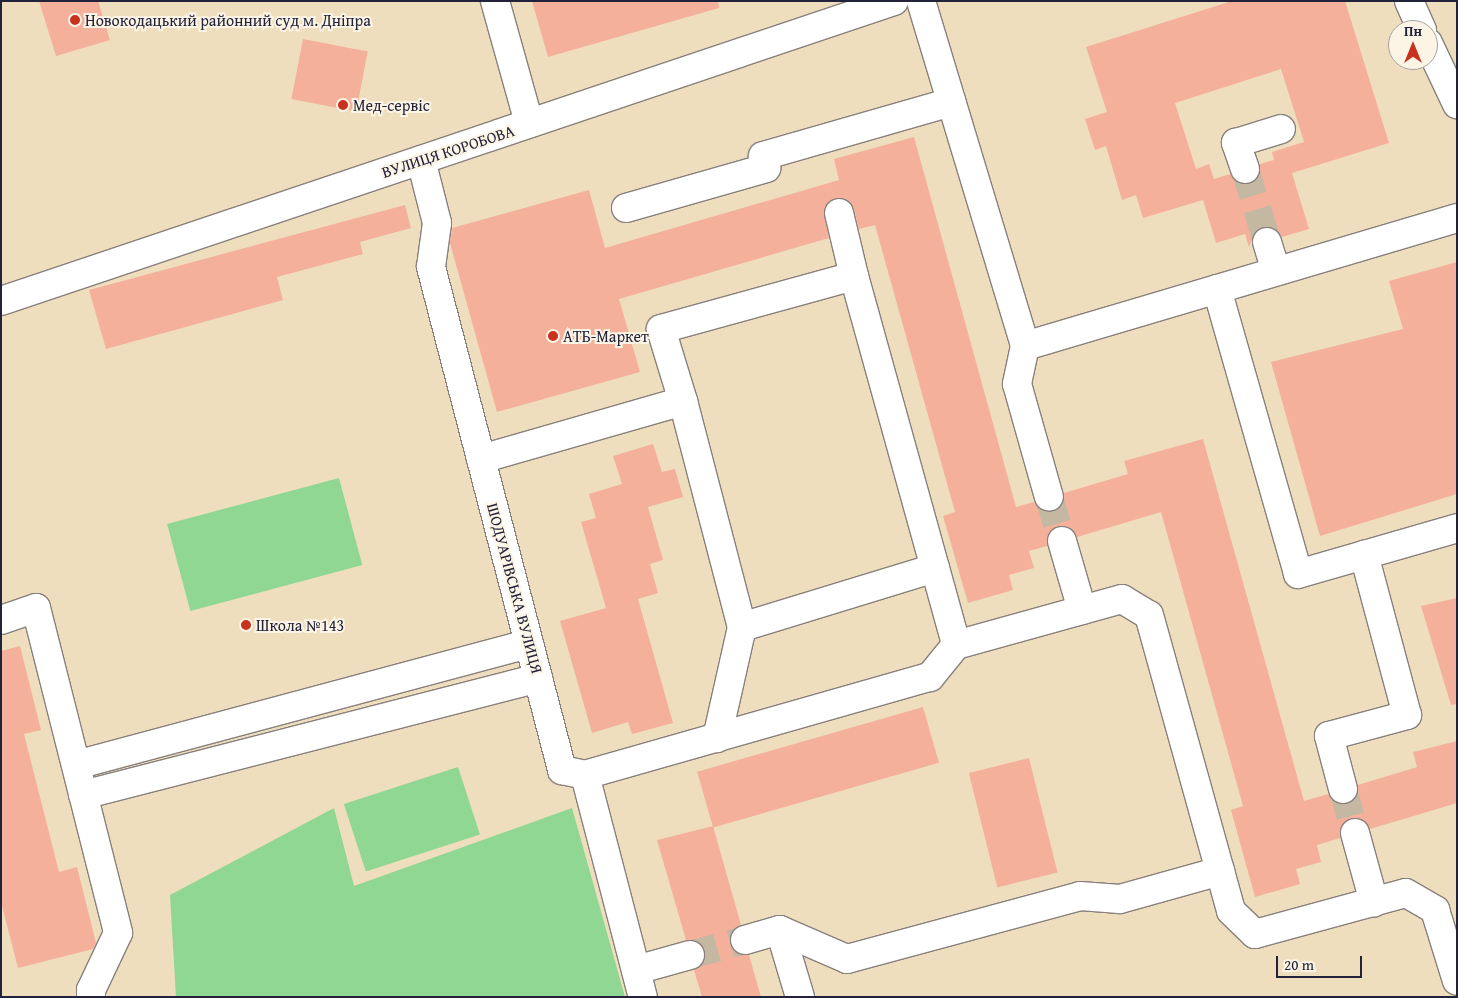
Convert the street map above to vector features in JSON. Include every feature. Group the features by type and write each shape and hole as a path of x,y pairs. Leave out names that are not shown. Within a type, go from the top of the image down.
{"street":[{"path":"495,1 530,124"},
{"name":"ВУЛИЦЯ КОРОБОВА","path":"1,301 894,1"},
{"path":"920,1 1025,346 1018,384 1050,497"},
{"path":"1409,1 1418,20"},
{"path":"1438,64 1457,104"},
{"path":"626,208 766,168 763,156 951,102"},
{"path":"1245,169 1236,143 1282,129"},
{"name":"ШОДУАРІВСЬКА ВУЛИЦЯ","path":"422,160 437,223 431,267 562,770 585,775"},
{"path":"839,213 854,276 956,645"},
{"path":"1025,346 1457,218"},
{"path":"1267,242 1276,271"},
{"path":"717,738 742,627 683,401 662,329 854,276"},
{"path":"1217,289 1298,574 1457,528"},
{"path":"481,459 683,401"},
{"path":"1062,541 1082,610"},
{"path":"1343,789 1329,736 1407,715 1364,555"},
{"path":"742,627 935,568"},
{"path":"643,997 585,775 930,677 956,645 1122,599 1149,615 1230,910 1255,934 1406,893 1435,910 1457,981"},
{"path":"1,620 36,608 118,933 91,990 91,997"},
{"path":"76,764 530,644"},
{"path":"83,795 538,678"},
{"path":"1355,833 1374,902"},
{"path":"745,940 780,930 847,959 1080,896 1120,898 1220,871"},
{"path":"780,930 800,997"},
{"path":"636,970 690,955"}],"green space":[{"path":"339,478 362,565 190,611 167,524"},
{"path":"458,767 480,835 366,872 344,804"},
{"path":"334,808 354,886 572,808 625,997 176,997 170,895"}],"building":[{"name":"Новокодацький районний суд м. Дніпра","path":"39,1 98,1 110,40 56,56"},
{"path":"532,1 718,1 719,8 548,57"},
{"path":"1232,1 1345,1 1389,143 1292,173 1309,229 1282,237 1271,227 1262,227 1255,232 1249,247 1245,234 1216,243 1203,200 1143,218 1136,195 1122,200 1106,146 1095,150 1085,119 1107,112 1086,47","holes":["1281,69 1304,142 1272,152 1274,160 1260,164 1257,179 1250,184 1235,181 1230,174 1214,179 1209,164 1196,169 1175,103"]},
{"path":"303,39 368,52 356,111 291,99"},
{"path":"914,137 1016,507 1034,502 1045,512 1054,512 1064,501 1064,493 1128,474 1124,461 1203,439 1304,801 1328,794 1338,804 1347,804 1358,794 1358,785 1417,767 1413,752 1457,741 1457,803 1370,829 1359,818 1350,818 1340,829 1340,838 1317,845 1321,862 1296,869 1300,884 1255,897 1231,810 1243,806 1161,512 1077,537 1066,526 1057,526 1047,537 1047,546 1029,551 1034,568 1009,575 1013,590 968,603 943,516 955,512 875,225 859,229 854,209 844,198 835,198 824,208 829,238 619,299 640,372 497,412 450,243 452,228 589,190 605,248 839,180 834,159"},
{"path":"405,205 411,228 360,242 363,254 277,277 283,300 106,349 89,290"},
{"path":"1457,262 1457,494 1320,536 1271,362 1403,329 1389,281"},
{"path":"653,444 662,472 675,469 683,497 648,507 663,560 650,564 658,593 638,599 673,723 632,734 628,722 592,733 560,621 606,608 581,522 596,518 589,494 622,484 613,456"},
{"path":"1457,598 1457,704 1451,705 1421,606"},
{"path":"20,646 41,730 24,734 59,872 77,867 96,943 93,949 18,968 1,902 1,651"},
{"path":"923,707 939,763 713,828 697,772"},
{"path":"1029,758 1058,872 997,887 969,773"},
{"path":"713,826 741,925 733,930 730,944 735,952 749,955 761,997 702,997 694,970 705,959 705,950 694,940 686,940 657,840"}],"tunnel":[{"path":"1245,169 1267,242"},
{"path":"1049,497 1062,541"},
{"path":"1343,789 1355,833"},
{"path":"690,955 745,940"}],"place":[{"name":"Новокодацький районний суд м. Дніпра","path":"75,20"},
{"name":"Мед-сервіс","path":"343,105"},
{"name":"АТБ-Маркет","path":"553,336"},
{"name":"Школа №143","path":"246,625"}]}
